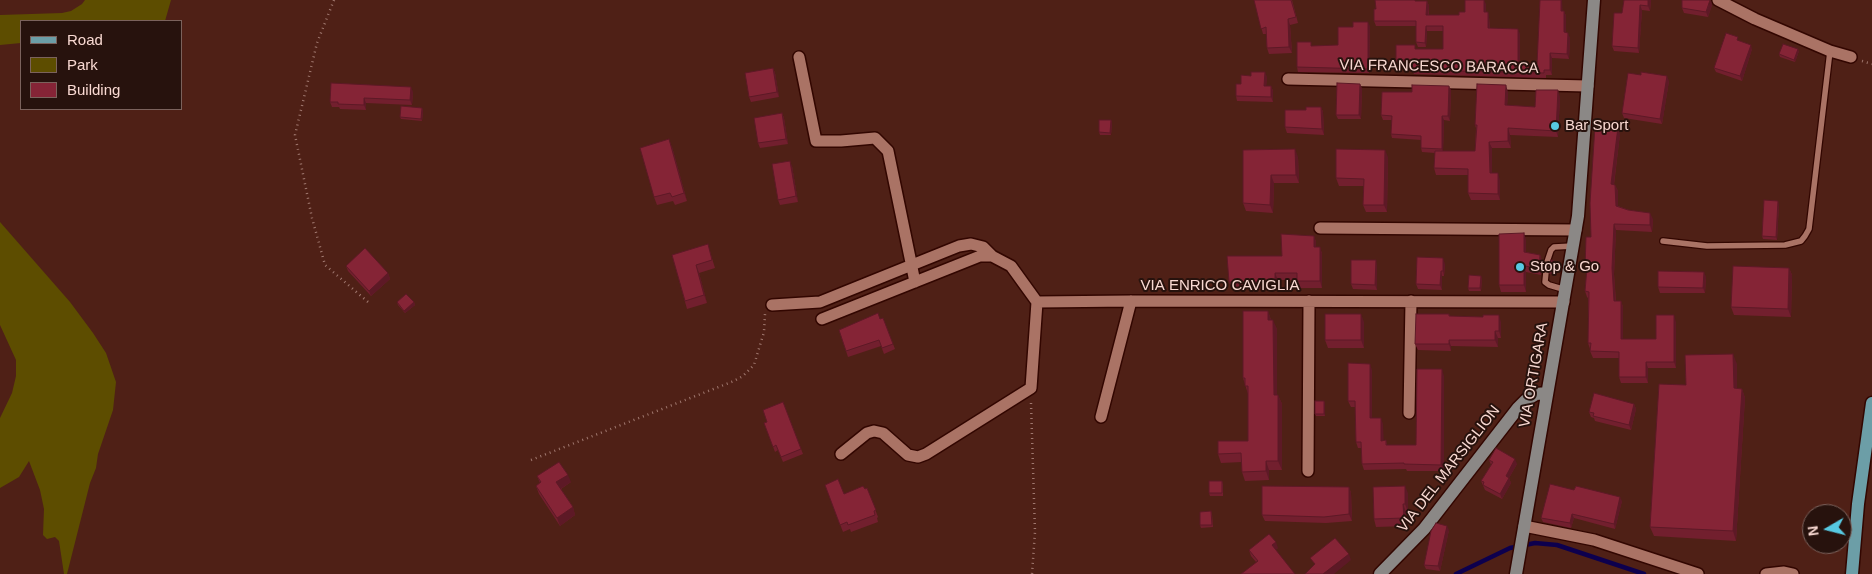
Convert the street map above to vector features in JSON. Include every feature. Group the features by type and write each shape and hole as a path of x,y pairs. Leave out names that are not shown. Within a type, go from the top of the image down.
{"main road":[{"path":"1852,574 1858,504 1872,402"}],"street":[{"name":"VIA ORTIGARA","path":"1517,569 1576,230 1594,0"},
{"path":"1718,0 1755,19 1830,51 1851,57"},
{"path":"799,57 816,140 841,141 875,138 888,151 915,282"},
{"name":"VIA FRANCESCO BARACCA","path":"1288,78 1588,86"},
{"path":"1320,228 1576,230"},
{"path":"769,308 820,302 960,246 971,244 983,247 992,256 1011,266 1037,302 1031,388 918,458 908,455 883,433 874,431 867,433 841,454"},
{"path":"822,318 980,256 992,256"},
{"name":"VIA ENRICO CAVIGLIA","path":"1037,302 1411,301 1565,296"},
{"name":"VIA ENRICO CAVIGLIA","path":"1101,417 1132,301"},
{"name":"VIA ENRICO CAVIGLIA","path":"1308,471 1309,301"},
{"path":"1409,413 1411,301"},
{"name":"VIA DEL MARSIGLION","path":"1380,574 1424,529 1518,408 1536,394 1548,393"},
{"path":"1523,531 1594,540 1698,574"},
{"path":"1766,574 1784,572 1792,574"}],"lane":[{"path":"1663,241 1707,246 1785,245 1801,241 1809,229 1830,51"},
{"path":"1565,296 1545,282 1545,275 1554,247 1573,246"}],"path":[{"path":"334,0 317,43 295,135 312,218 325,265 368,302"},
{"path":"531,460 743,376 754,365 769,308"},
{"path":"1031,388 1035,532 1032,574"}],"green space":[{"path":"85,0 171,0 165,20 20,20 20,43 0,45 0,15 62,13 71,11"},
{"path":"0,222 70,302 93,333 106,353 116,382 113,410 98,454 96,468 90,483 67,574 64,574 59,541 55,537 47,539 43,535 44,509 40,490 29,461 19,477 0,488 0,418 12,393 16,376 16,360 0,325"}],"building":[{"path":"1254,0 1291,0 1296,17 1288,19 1289,47 1267,48 1266,27 1261,29"},
{"path":"1375,0 1427,1 1426,15 1459,15 1459,12 1465,12 1465,0 1484,0 1484,12 1488,12 1488,28 1518,29 1518,64 1537,64 1540,0 1561,0 1561,11 1564,11 1564,32 1568,33 1567,54 1550,53 1550,70 1544,70 1544,73 1412,70 1412,60 1396,60 1396,45 1415,45 1415,49 1443,49 1443,26 1426,26 1425,43 1416,42 1416,21 1374,21"},
{"path":"1624,0 1648,0 1648,6 1640,5 1638,48 1612,46 1614,13 1622,13"},
{"path":"1682,0 1710,0 1706,12 1682,8"},
{"path":"1353,22 1368,22 1368,69 1297,67 1297,42 1311,42 1311,46 1338,45 1338,27 1353,27"},
{"path":"1726,33 1738,37 1737,40 1751,45 1740,76 1714,68"},
{"path":"1783,44 1798,49 1794,60 1779,54"},
{"path":"773,68 777,92 749,97 745,73"},
{"path":"1251,72 1265,72 1264,86 1271,86 1271,97 1236,96 1236,84 1241,84 1241,75 1251,76"},
{"path":"1641,72 1667,76 1660,119 1622,113 1628,73 1641,75"},
{"path":"331,83 411,87 410,100 364,98 364,105 338,104 338,102 330,102"},
{"path":"1337,83 1360,84 1359,115 1336,115"},
{"path":"1477,84 1506,85 1505,105 1535,107 1536,90 1558,90 1556,131 1508,128 1508,141 1489,142 1490,173 1498,173 1498,194 1468,193 1468,169 1434,168 1435,151 1475,151"},
{"path":"1412,85 1449,86 1448,116 1442,116 1442,149 1421,148 1421,136 1391,134 1392,116 1381,115 1382,92 1412,92"},
{"path":"401,106 422,108 421,119 400,117"},
{"path":"1306,107 1321,107 1322,129 1285,127 1285,110 1306,110"},
{"path":"782,113 786,139 758,143 754,118"},
{"path":"1099,120 1111,120 1110,133 1099,132"},
{"path":"1595,126 1618,127 1611,184 1615,185 1616,206 1650,213 1650,225 1614,224 1612,268 1614,301 1621,301 1621,339 1656,339 1656,315 1674,315 1674,362 1646,362 1646,377 1619,377 1619,352 1590,351 1591,343 1588,343 1589,292 1585,291 1587,268 1585,268 1586,237 1591,237 1590,203"},
{"path":"669,139 684,193 672,197 670,193 654,197 640,148"},
{"path":"1295,149 1296,175 1271,175 1270,205 1243,203 1243,150"},
{"path":"1336,149 1385,150 1384,205 1363,205 1364,179 1336,178"},
{"path":"790,161 796,196 778,200 772,164"},
{"path":"1764,200 1778,201 1776,237 1762,236"},
{"path":"1524,233 1524,252 1540,255 1539,268 1524,266 1524,285 1499,285 1499,234"},
{"path":"1281,234 1314,236 1314,247 1320,247 1320,281 1297,281 1297,273 1275,273 1275,282 1229,282 1227,256 1282,256"},
{"path":"708,244 712,260 696,265 704,295 685,301 672,255"},
{"path":"365,248 388,273 369,291 346,266"},
{"path":"1417,257 1443,258 1440,285 1416,284"},
{"path":"1351,260 1376,260 1375,285 1351,284"},
{"path":"1551,260 1554,261 1552,274 1549,273"},
{"path":"1733,266 1789,268 1788,309 1731,307"},
{"path":"1658,271 1704,272 1703,288 1658,287"},
{"path":"1469,275 1481,276 1480,288 1468,288"},
{"path":"406,294 414,302 404,311 397,302"},
{"path":"1243,311 1268,311 1268,320 1273,320 1274,395 1278,395 1278,461 1266,461 1266,471 1242,472 1241,453 1218,454 1218,441 1248,441 1248,386 1245,386 1245,378 1243,378"},
{"path":"878,313 880,319 883,318 893,344 882,348 879,340 846,351 839,330"},
{"path":"1325,314 1361,314 1361,340 1325,340"},
{"path":"1416,314 1483,317 1483,315 1499,315 1499,331 1495,331 1495,340 1449,340 1449,344 1415,344"},
{"path":"1733,354 1734,388 1742,389 1733,531 1650,527 1659,384 1686,385 1685,355"},
{"path":"1348,363 1370,364 1370,418 1381,418 1381,441 1386,440 1386,445 1416,445 1417,369 1442,369 1441,465 1404,463 1362,464 1361,442 1356,442 1355,401 1348,401"},
{"path":"1594,393 1634,404 1629,425 1593,416 1594,413 1589,412"},
{"path":"1315,401 1324,401 1324,414 1315,414"},
{"path":"783,402 801,449 781,457 776,445 773,447 764,423 767,422 763,410"},
{"path":"1496,448 1515,459 1506,476 1509,478 1500,494 1483,485 1484,482 1481,481 1493,462 1489,460"},
{"path":"559,462 568,475 556,482 573,507 557,518 536,486 541,482 537,476"},
{"path":"838,479 844,494 863,486 865,489 867,488 876,510 874,511 875,515 848,525 847,522 840,525 825,485"},
{"path":"1209,481 1222,481 1222,493 1209,493"},
{"path":"1550,484 1574,490 1576,486 1620,497 1614,524 1572,514 1570,523 1541,518"},
{"path":"1262,486 1349,487 1349,514 1324,517 1262,515"},
{"path":"1405,486 1404,518 1374,519 1373,487"},
{"path":"1211,511 1212,525 1200,525 1200,512"},
{"path":"1436,523 1447,526 1438,566 1424,565 1431,531"},
{"path":"1269,534 1276,542 1272,545 1295,574 1241,574 1258,561 1249,550"},
{"path":"1335,538 1349,554 1323,574 1305,574 1315,564 1310,558"}],"waterway":[{"path":"1456,574 1510,548 1535,543 1557,545 1644,574"}],"place":[{"name":"Bar Sport","path":"1555,126"},
{"name":"Stop & Go","path":"1520,267"}]}
